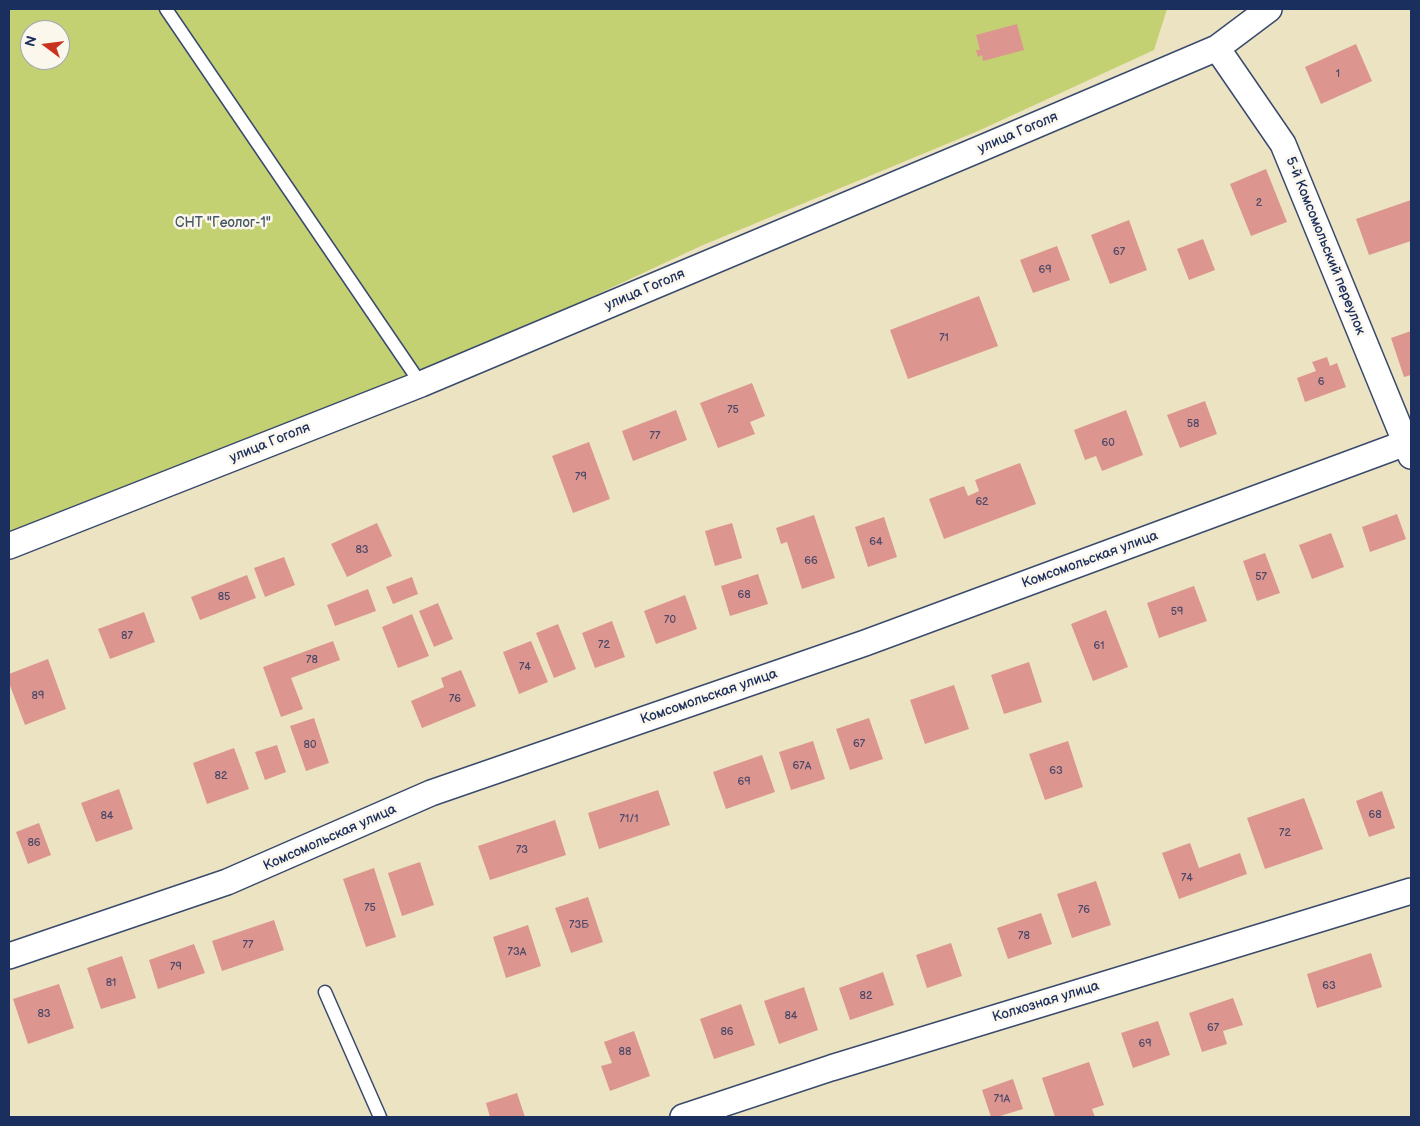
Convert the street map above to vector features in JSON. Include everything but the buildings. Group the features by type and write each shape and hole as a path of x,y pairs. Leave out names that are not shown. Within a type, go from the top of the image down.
{"street":[{"name":"улица Гоголя","path":"9,546 421,384 1217,48 1269,9"},
{"name":"5-й Комсомольский переулок","path":"1217,48 1283,144 1410,447"},
{"name":"Комсомольская улица","path":"9,956 227,882 431,793 865,643 1410,447"},
{"name":"Колхозная улица","path":"683,1117 831,1068 1411,891"}],"lane":[{"path":"166,9 421,384"},
{"path":"325,992 380,1117"}],"green space":[{"name":"СНТ \"Геолог-1\"","path":"9,9 1167,9 1154,50 978,131 703,245 405,384 9,534"}]}
